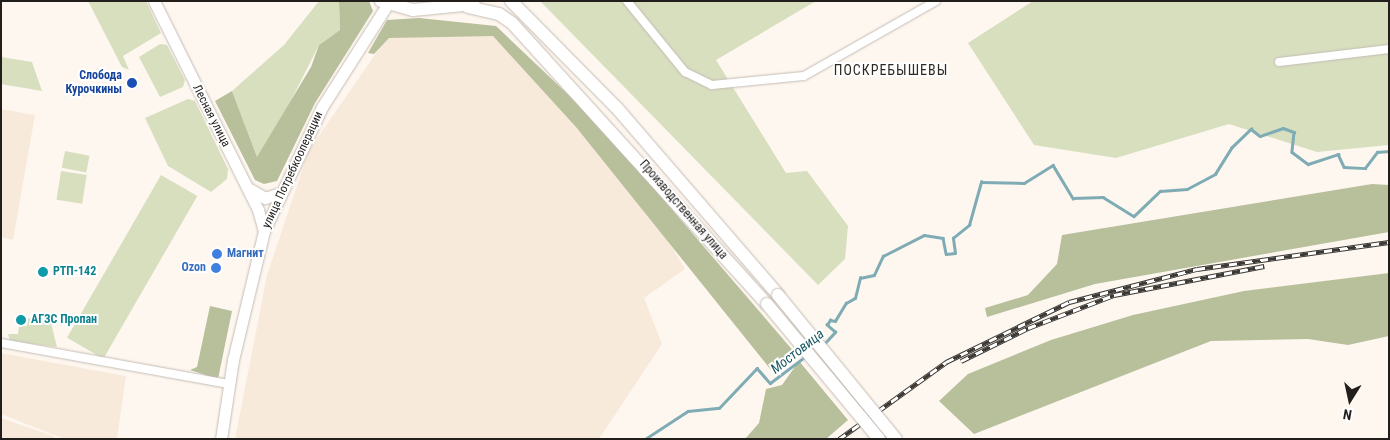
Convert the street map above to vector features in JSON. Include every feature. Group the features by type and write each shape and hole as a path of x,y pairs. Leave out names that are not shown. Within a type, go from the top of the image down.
{"highway":[{"path":"384,3 412,10 468,7 481,1"},
{"name":"Производственная улица","path":"511,1 522,17 616,107 778,295 896,439"},
{"name":"Производственная улица","path":"468,7 499,14 512,23 767,304 879,439"}],"main road":[{"name":"Лесная улица","path":"154,1 247,187 264,231"},
{"name":"улица Потребкооперации","path":"221,439 230,384 264,231 322,106 384,3"},
{"path":"247,187 265,198 280,193"}],"street":[{"path":"627,1 685,72 712,85 804,76 936,1"},
{"path":"1279,62 1389,48"},
{"path":"1,343 230,384"}],"shaded area":[{"path":"392,30 493,30 632,180 685,269 644,298 662,344 599,439 235,439 267,275 309,150"},
{"path":"1,109 35,115 13,240 1,237"},
{"path":"1,353 126,376 117,439 64,439 1,414"},
{"path":"1,418 53,436 56,439 1,439"}],"green space":[{"path":"88,1 146,1 161,33 123,56 129,70 122,67"},
{"path":"319,1 339,1 340,30 319,45 267,148 257,157 232,91 284,45"},
{"path":"339,1 369,1 373,11 315,103 277,181 264,184 255,180 215,101 232,91 257,157 311,67 319,45 340,30"},
{"path":"540,1 816,1 716,60 786,173 807,171 848,226 845,259 818,285"},
{"path":"1033,1 1389,1 1389,145 1317,152 1229,124 1116,158 1034,145 968,43"},
{"path":"419,18 496,26 596,121 795,353 775,375 576,127 493,36 389,38 374,54 368,53 387,20"},
{"path":"160,44 167,45 185,80 183,87 160,97 139,57"},
{"path":"1,57 32,62 42,91 1,84"},
{"path":"188,99 195,101 228,169 227,179 211,192 168,166 145,118"},
{"path":"65,151 90,156 86,172 62,168"},
{"path":"61,171 87,175 82,204 56,200"},
{"path":"161,175 197,196 103,359 67,338"},
{"path":"1372,184 1389,185 1389,232 1095,284 987,317 985,308 1028,295 1057,264 1062,235"},
{"path":"1389,273 1389,336 1348,345 1308,339 1211,341 974,434 939,401 968,374 1051,340 1133,315 1244,291"},
{"path":"210,306 232,311 218,379 190,370 197,367"},
{"path":"28,318 51,323 57,347 10,341 8,334 18,334 19,325 27,326"},
{"path":"799,361 848,420 826,439 745,439 759,423 766,389 782,385"}],"waterway":[{"name":"Мостовица","path":"823,345 835,332 827,325 830,320 835,321 846,303 855,298 860,278 874,275 883,256 924,235 943,238 946,254 955,253 953,238 969,225 981,182 1024,183 1053,165 1073,198 1103,197 1134,216 1160,191 1187,189 1215,174 1231,148 1251,129 1260,136 1283,128 1294,132 1292,152 1308,164 1338,154 1344,167 1365,168 1377,152 1389,151"},
{"name":"Мостовица","path":"645,439 688,411 719,408 757,368 770,383 806,356"}],"railway":[{"path":"839,439 946,362 1069,302 1197,269 1389,242"},
{"path":"961,361 1028,328 1114,295 1264,266"}],"place":[{"name":"Слобода Курочкины","path":"132,83"},
{"name":"Магнит","path":"217,254"},
{"name":"Ozon","path":"216,268"},
{"name":"РТП-142","path":"43,272"},
{"name":"АГЗС Пропан","path":"21,320"}],"district":[{"name":"ПОСКРЕБЫШЕВЫ","path":"891,70"}]}
